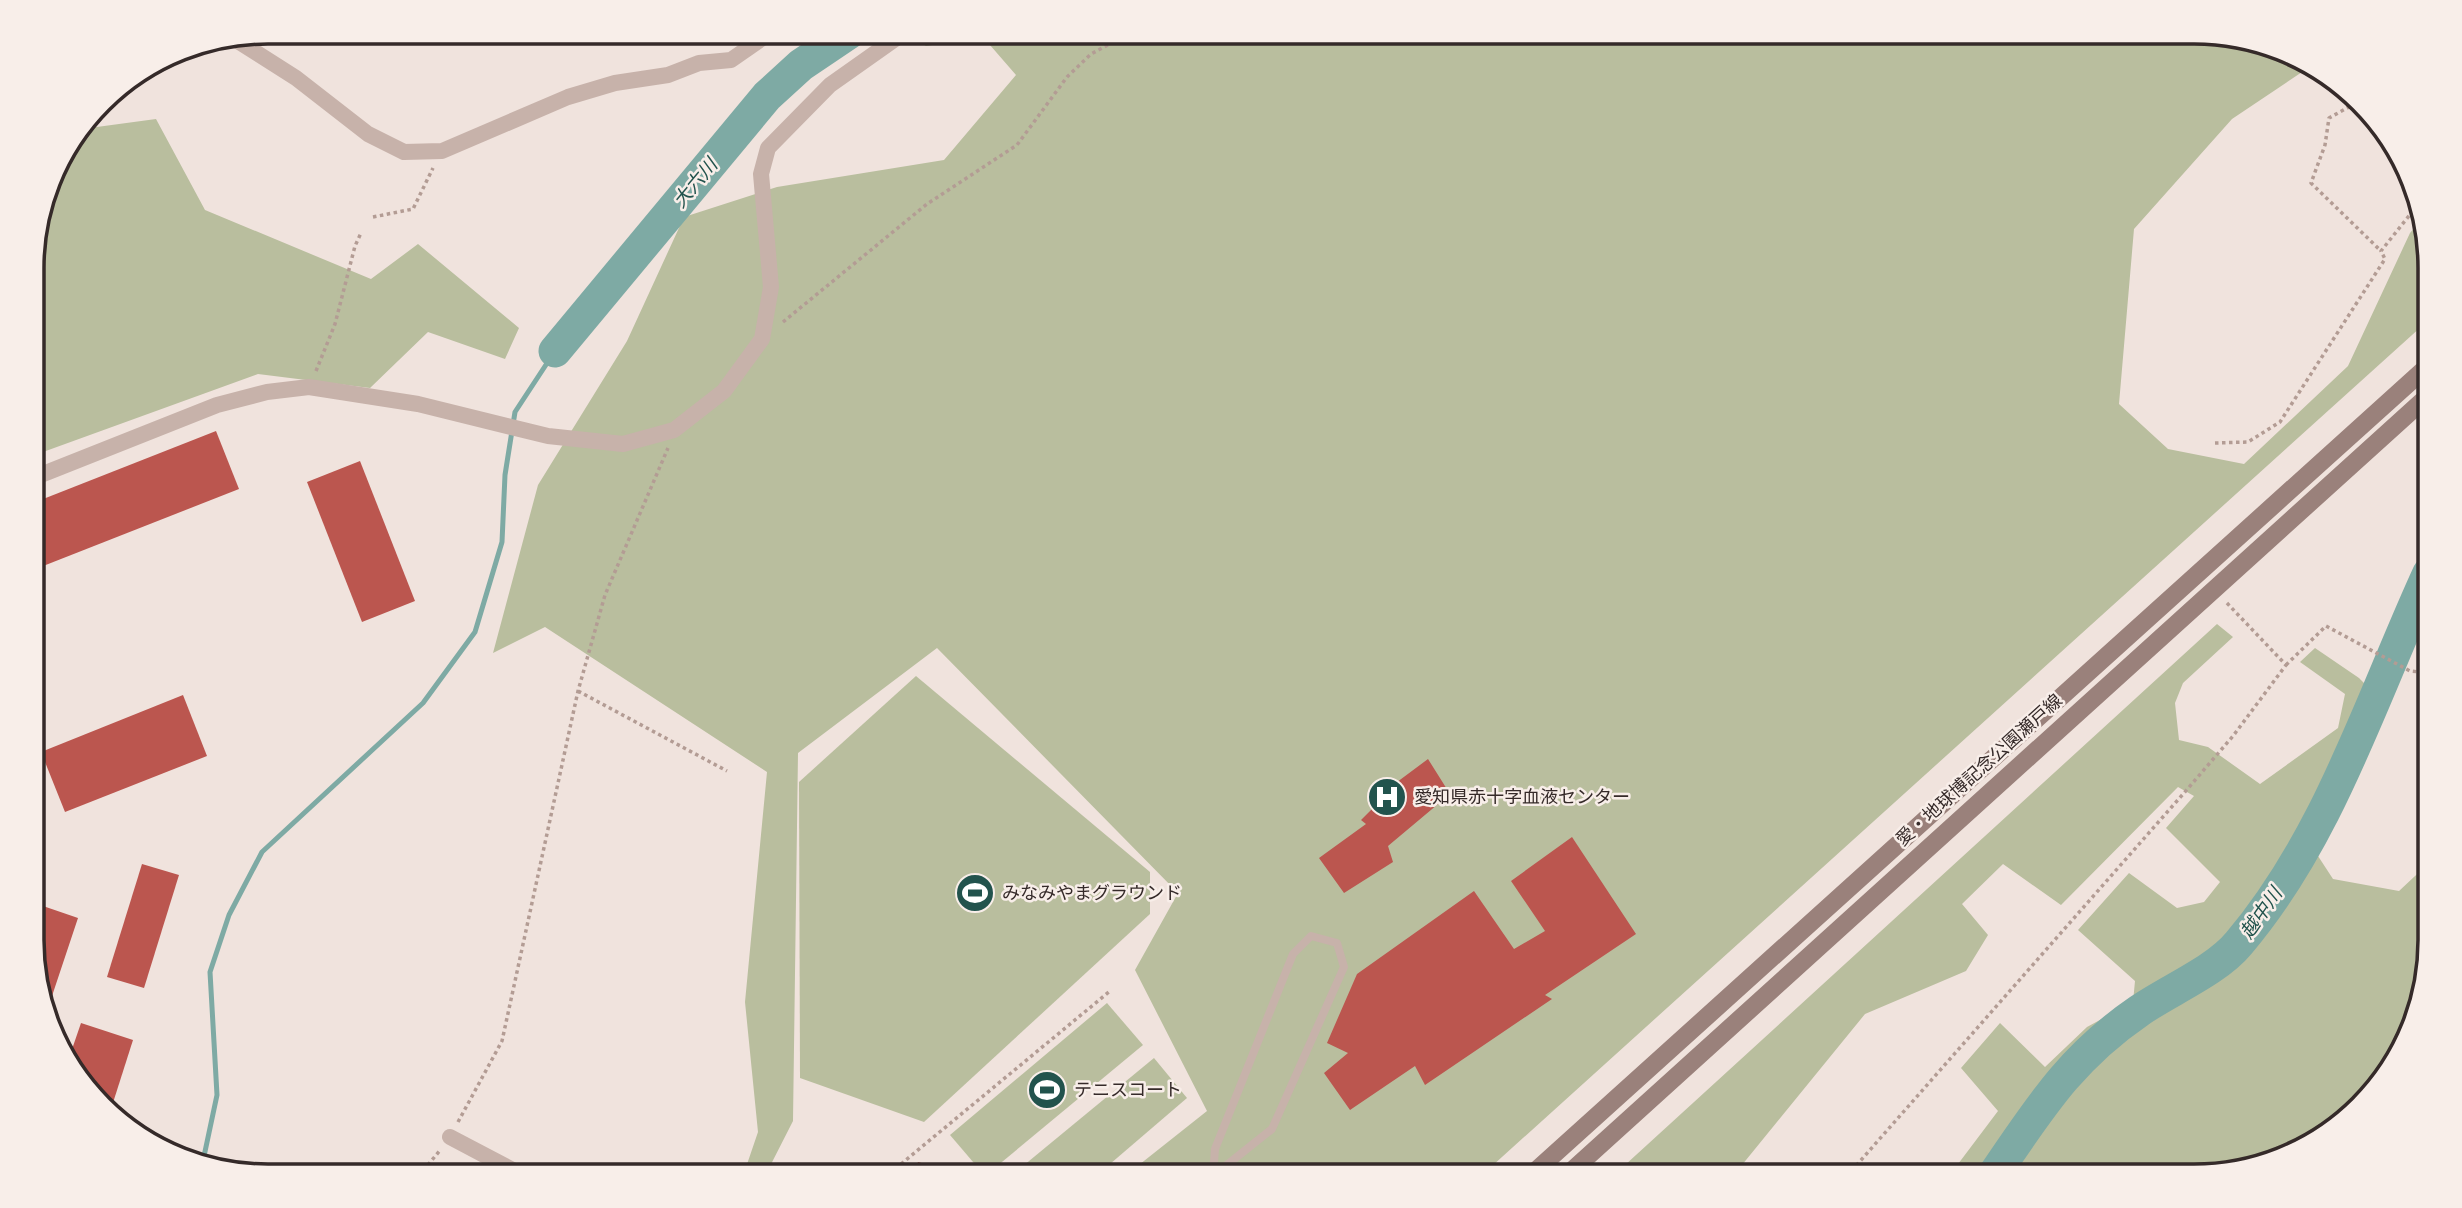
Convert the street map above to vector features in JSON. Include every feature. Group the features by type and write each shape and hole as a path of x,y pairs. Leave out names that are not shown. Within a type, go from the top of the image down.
{"main road":[{"name":"愛・地球博記念公園瀬戸線","path":"1543,1164 2418,375"},
{"name":"愛・地球博記念公園瀬戸線","path":"1579,1164 2418,405"}],"street":[{"path":"246,46 296,78 368,134 404,152 442,151 568,97 615,83 668,75 699,63 731,60 754,44"},
{"path":"44,474 217,405 267,392 309,387 418,404 548,436 623,443 674,430 724,391 762,339 771,287 761,174 768,148 830,85 888,44"},
{"path":"450,1137 501,1164"}],"lane":[{"path":"1214,1164 1215,1149 1293,954 1311,936 1337,943 1344,967 1272,1129 1228,1164"}],"path":[{"path":"762,339 927,204 1017,145 1067,77 1091,54 1110,44"},
{"path":"2215,443 2248,442 2280,422 2385,259 2381,251 2311,183 2325,145 2329,118 2350,107"},
{"path":"373,217 413,209 442,151"},
{"path":"2381,251 2411,213"},
{"path":"309,387 335,324 355,246 361,233"},
{"path":"429,1164 450,1137 502,1041 578,691 605,595 661,469 674,430"},
{"path":"2214,590 2286,665"},
{"path":"1858,1164 2201,774 2286,665 2326,625 2410,671 2418,672"},
{"path":"578,691 727,771"},
{"path":"902,1164 1110,991"}],"green space":[{"path":"989,44 2194,44 2238,48 2266,56 2302,72 2232,119 2134,229 2119,404 2168,449 2244,464 2348,366 2414,228 2418,268 2418,330 1494,1164 1140,1164 1207,1111 1135,970 1178,893 937,648 798,753 793,1121 771,1164 747,1164 758,1132 745,1002 767,772 545,627 493,653 538,485 627,341 684,217 777,187 944,160 1016,75"},
{"path":"156,119 205,210 371,279 418,244 519,328 505,359 428,332 370,388 258,374 44,452 46,239 51,210 61,182 93,128"},
{"path":"2217,624 2233,637 2183,683 2175,703 2179,740 2208,747 2260,784 2338,728 2345,694 2300,662 2315,648 2359,678 2371,690 2303,833 2333,879 2399,891 2418,873 2418,955 2406,1012 2380,1065 2363,1088 2342,1109 2319,1126 2266,1152 2209,1164 1958,1164 1998,1111 1961,1068 2000,1023 2045,1067 2087,1027 2133,1002 2135,981 2078,930 2129,873 2177,908 2204,902 2220,882 2166,828 2194,796 2178,787 2061,905 2003,864 1962,904 1988,935 1966,971 1865,1014 1743,1164 1626,1164"},
{"name":"みなみやまグラウンド","path":"916,676 1150,872 1150,914 924,1122 800,1078 799,782"},
{"name":"テニスコート","path":"1107,1003 1143,1045 999,1164 975,1164 950,1135"},
{"path":"1154,1058 1187,1098 1110,1164 1026,1164"}],"building":[{"path":"216,431 239,489 44,566 44,499"},
{"path":"360,461 415,601 362,622 307,482"},
{"path":"183,695 207,756 65,812 44,760 44,751"},
{"path":"1428,759 1450,794 1388,846 1393,862 1344,893 1319,858 1366,824 1361,820 1376,805 1377,797"},
{"path":"1572,837 1636,934 1545,995 1552,999 1425,1085 1415,1066 1350,1110 1324,1073 1348,1053 1327,1043 1357,974 1474,891 1514,949 1545,931 1511,881"},
{"path":"142,864 179,875 144,988 107,977"},
{"path":"44,906 78,918 51,998 46,969"},
{"path":"81,1023 133,1040 113,1102 90,1077 72,1049"}],"waterway":[{"name":"大六川","path":"555,351 767,96 801,65 832,44"},
{"path":"204,1155 217,1095 210,972 229,915 262,852 423,703 475,632 502,542 505,475 515,412 555,351"},
{"name":"越中川","path":"2001,1164 2057,1086 2094,1047 2139,1011 2205,971 2229,953 2271,902 2324,812 2418,598"}],"place":[{"name":"愛知県赤十字血液センター","path":"1387,797"},
{"name":"みなみやまグラウンド","path":"975,893"},
{"name":"テニスコート","path":"1047,1090"}]}
